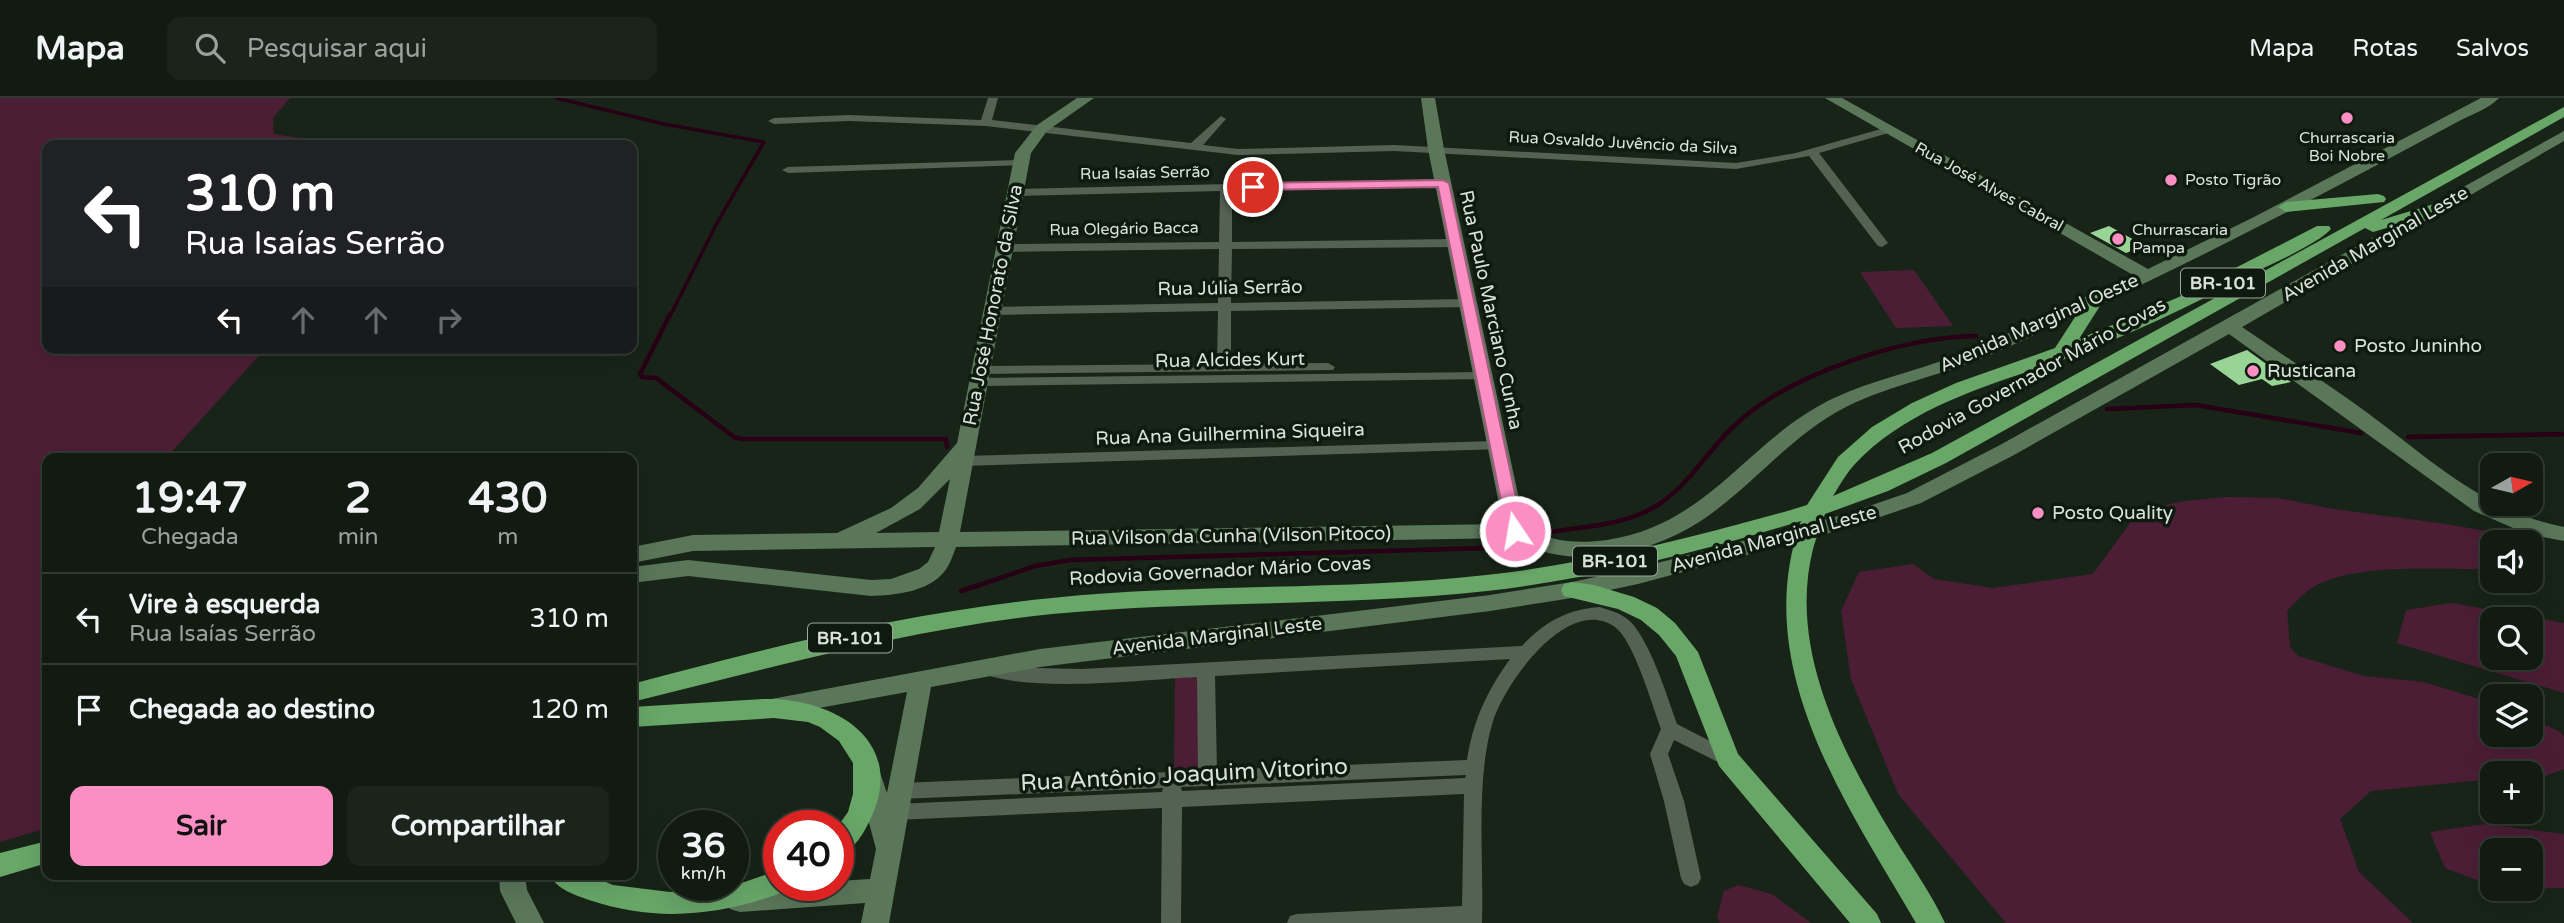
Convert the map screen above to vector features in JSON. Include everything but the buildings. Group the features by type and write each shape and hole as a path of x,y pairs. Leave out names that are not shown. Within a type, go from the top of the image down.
{"highway":[{"name":"Rodovia Governador Mário Covas","path":"1931,923 1860,801 1822,723 1810,689 1800,646 1796,594 1798,567 1815,505 1827,483 1862,444 1896,418 1938,398 2062,354 2209,290 2561,98"},
{"name":"Rodovia Governador Mário Covas","path":"637,692 775,654 932,622 1043,607 1160,598 1457,586 1577,569 1664,551 1804,514 1865,494 1915,471 2564,111"},
{"path":"2286,207 2378,198"},
{"path":"2337,238 2434,209"},
{"path":"2062,354 2095,298"},
{"path":"1572,590 1594,593 1626,603 1649,614 1667,629 1686,652 1728,759 1867,923"},
{"path":"637,718 773,708 810,712 836,725 856,743 867,765 867,797 863,812 854,826"},
{"path":"0,865 42,853"},
{"path":"571,880 617,898 671,903 717,901"}],"main road":[{"name":"Rua José Honorato da Silva","path":"958,468 970,427 1020,163 1026,145 1040,128 1087,98"},
{"name":"Rua Paulo Marciano Cunha","path":"1428,98 1436,149 1515,531"},
{"name":"Rua José Alves Cabral","path":"1832,98 2146,275"},
{"name":"Avenida Marginal Oeste","path":"1515,531 1548,548 1572,551 1625,543 1674,529 1706,508 1791,434 1837,404 1974,355 2146,275 2286,207 2492,98"},
{"name":"Avenida Marginal Leste","path":"773,708 976,668 1104,649 1490,603 1572,590 1818,529 1914,498 2007,450 2564,135"},
{"path":"2229,326 2482,507 2519,523 2564,534"},
{"path":"637,574 688,568 871,588 911,582 937,566 948,541 958,468"},
{"path":"827,542 871,528 909,509 958,468"},
{"name":"Rua Vilson da Cunha (Vilson Pitoco)","path":"637,554 693,543 1515,531"},
{"path":"875,923 921,679"},
{"path":"867,765 889,850"},
{"path":"513,880 514,891 530,923"},
{"path":"749,899 881,890"}],"street":[{"path":"986,123 993,98"},
{"name":"Rua Osvaldo Juvêncio da Silva","path":"774,121 849,118 986,123 1254,152 1354,148 1436,149 1736,166 1812,152 1888,130"},
{"path":"1194,147 1222,119"},
{"path":"1812,152 1882,243"},
{"path":"788,170 1020,163"},
{"name":"Rua Isaías Serrão","path":"1015,191 1443,183"},
{"path":"1226,187 1225,302 1232,372"},
{"name":"Rua Olegário Bacca","path":"1005,243 1454,238"},
{"name":"Rua Júlia Serrão","path":"993,306 1467,299"},
{"name":"Rua Alcides Kurt","path":"979,376 1482,371"},
{"name":"Rua Ana Guilhermina Siqueira","path":"958,468 1497,446"},
{"path":"1297,923 1472,919 1476,777 1484,721 1505,676 1524,652 1568,618 1605,614 1620,622 1630,631 1670,729 1728,759"},
{"path":"976,668 1035,675 1082,676 1524,652"},
{"path":"1206,670 1208,778"},
{"path":"1670,729 1659,754 1674,802 1691,878"},
{"name":"Rua Antônio Joaquim Vitorino","path":"1172,790 1208,778 1476,777"},
{"name":"Rua Antônio Joaquim Vitorino","path":"898,801 1476,777"},
{"path":"1171,923 1172,790"}],"shaded area":[{"path":"0,98 290,98 273,118 274,134 314,140 42,140 42,354 261,354 171,453 42,453 42,829 0,842"},
{"path":"1914,270 1953,326 1896,328 1860,272"},
{"path":"2227,497 2278,498 2333,509 2480,530 2480,569 2398,569 2349,574 2310,589 2287,611 2290,647 2298,656 2364,676 2424,682 2480,699 2480,747 2543,747 2543,724 2564,736 2564,769 2543,776 2543,761 2480,761 2480,780 2371,791 2340,819 2359,872 2413,923 2006,923 1898,794 1851,679 1841,611 1859,572 1913,564 1934,579 1993,588 2093,574 2133,519 2154,508 2178,502"},
{"path":"2452,603 2480,608 2480,668 2397,643 2406,610"},
{"path":"2543,619 2564,623 2564,693 2543,687 2543,684 2534,684 2487,670 2543,670"},
{"path":"1175,677 1198,677 1199,772 1174,773"},
{"path":"2485,824 2564,834 2564,888 2543,889 2543,838 2480,838 2480,881 2445,868 2430,832"},
{"path":"1738,885 1772,894 1811,923 1720,923 1717,917 1724,891"}],"waterway":[{"path":"556,98 664,124 764,142 717,223 670,316"},
{"path":"670,314 640,374 642,377 656,378 734,437 946,439 947,447"},
{"path":"1547,533 1630,518 1656,506 1678,489 1724,436 1757,407 1815,375 1882,351 1915,343 1976,336"},
{"path":"2107,409 2196,405 2361,433"},
{"path":"2408,437 2564,434"},
{"path":"974,587 1035,566 1070,560 1489,548"},
{"path":"961,591 979,585"}],"place":[{"name":"Churrascaria Boi Nobre","path":"2347,118"},
{"name":"Posto Tigrão","path":"2171,180"},
{"name":"Churrascaria Pampa","path":"2118,239"},
{"name":"Posto Juninho","path":"2340,346"},
{"name":"Rusticana","path":"2253,371"},
{"name":"Posto Quality","path":"2038,513"}],"route":[{"path":"1253,187 1443,183 1515,531"}]}
